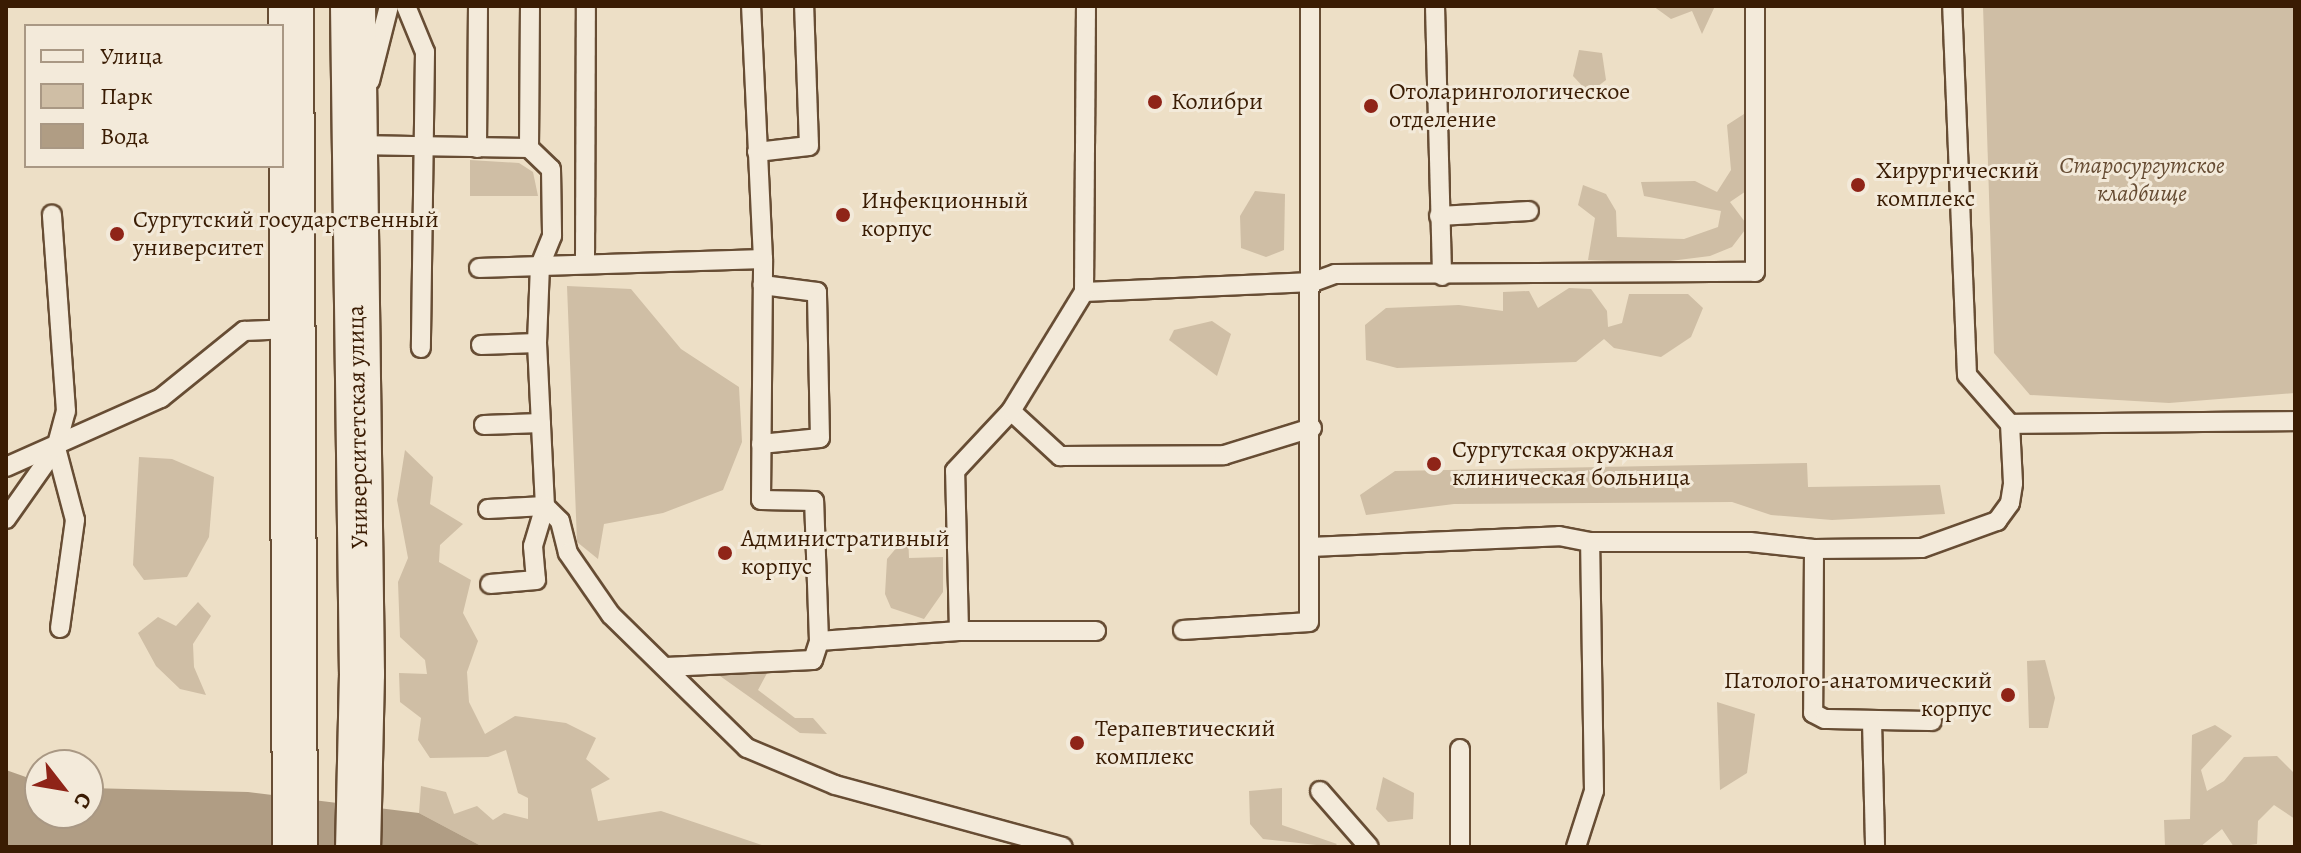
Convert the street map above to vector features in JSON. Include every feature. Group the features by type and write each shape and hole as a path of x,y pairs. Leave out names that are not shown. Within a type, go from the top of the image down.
{"main road":[{"path":"291,6 297,669 295,847"},
{"name":"Университетская улица","path":"353,6 362,674 358,847"},
{"path":"292,329 356,327"}],"lane":[{"path":"389,6 354,147 529,148 551,169 552,236 540,265 537,343 545,506 533,546 536,580 490,584"},
{"path":"406,6 425,52 421,348"},
{"path":"477,148 478,6"},
{"path":"529,148 530,6"},
{"path":"585,263 586,6"},
{"path":"666,667 813,660 819,641 814,501 761,500 763,259 751,6"},
{"path":"757,152 809,146 804,6"},
{"path":"959,631 955,471 1011,411 1084,292 1086,6"},
{"path":"1183,630 1309,622 1313,282 1310,6"},
{"path":"1435,6 1442,276"},
{"path":"1084,292 1313,282 1335,274 1442,276 1755,272 1755,6"},
{"path":"1310,547 1559,536 1590,542 1750,542 1814,549 1922,548 1997,521 2010,503 2013,483 2010,424 1967,375 1952,6"},
{"path":"1439,216 1529,211"},
{"path":"6,519 56,448 66,411 52,214"},
{"path":"479,268 763,259"},
{"path":"761,444 820,438 817,292 762,285"},
{"path":"6,467 56,448 161,398 244,331 292,329"},
{"path":"481,345 537,343"},
{"path":"1011,411 1060,456 1224,455 1312,428"},
{"path":"2010,424 2295,421"},
{"path":"484,425 541,423"},
{"path":"56,448 75,520 60,628"},
{"path":"488,509 545,506 560,521 568,553 611,615 747,748 835,785 1063,847"},
{"path":"1576,847 1594,791 1590,542"},
{"path":"1814,549 1813,713 1825,719 1932,721"},
{"path":"819,641 959,631 1096,631"},
{"path":"1872,721 1875,847"},
{"path":"1460,749 1460,847"},
{"path":"1320,791 1369,847"}],"green space":[{"path":"1653,6 1715,6 1702,34 1692,11 1671,19"},
{"name":"Старосургутское кладбище","path":"1983,6 2295,6 2295,393 2169,403 2030,395 1994,353"},
{"path":"1579,50 1602,53 1606,80 1589,93 1573,76"},
{"path":"1744,114 1754,138 1752,187 1730,202 1748,226 1732,247 1710,256 1654,263 1588,260 1595,218 1578,205 1583,185 1606,194 1616,211 1617,237 1684,239 1718,227 1721,211 1644,196 1641,182 1695,181 1717,192 1731,170 1727,125"},
{"path":"470,160 519,163 533,172 538,196 470,196"},
{"path":"1255,191 1285,194 1284,250 1266,257 1241,248 1240,216"},
{"path":"567,286 631,289 681,349 739,387 742,442 723,490 663,513 604,524 598,559 577,542"},
{"path":"1569,288 1591,289 1607,311 1608,327 1622,323 1629,294 1688,294 1703,308 1691,337 1661,357 1614,348 1604,339 1576,362 1397,368 1366,360 1365,325 1386,308 1459,305 1503,311 1503,292 1529,291 1538,308"},
{"path":"1212,321 1231,334 1217,376 1169,340 1174,330"},
{"path":"405,450 433,477 430,504 463,524 440,545 439,562 471,580 463,613 478,641 467,672 469,702 485,734 515,716 566,723 596,738 586,759 610,779 591,789 598,821 661,811 768,847 483,847 419,813 421,786 446,792 454,814 477,806 493,820 504,813 528,819 528,798 518,793 506,750 488,757 430,758 418,740 421,718 400,702 399,673 427,674 425,660 400,637 398,582 408,558 397,500"},
{"path":"139,457 172,459 214,477 209,537 187,577 144,580 133,565"},
{"path":"1807,463 1808,487 1940,485 1945,514 1832,520 1771,515 1732,502 1454,504 1366,515 1360,495 1395,471"},
{"path":"908,534 909,558 943,557 943,592 924,619 891,608 885,594 887,559"},
{"path":"198,602 211,616 193,644 194,667 206,695 180,689 156,666 138,633 158,617 176,626"},
{"path":"2045,660 2055,698 2048,728 2029,728 2027,661"},
{"path":"772,664 758,690 795,718 813,718 827,734 800,733 720,676 724,667"},
{"path":"1717,702 1755,714 1747,773 1720,790"},
{"path":"2215,725 2232,736 2201,770 2207,791 2224,781 2244,757 2277,756 2295,774 2295,819 2274,805 2258,821 2257,844 2234,847 2222,829 2200,847 2165,847 2164,820 2190,819 2192,735"},
{"path":"1383,777 1414,793 1413,819 1388,822 1376,809"},
{"path":"1282,788 1282,825 1337,844 1334,847 1263,839 1250,824 1249,791"}],"water":[{"path":"6,770 24,776 24,829 104,829 104,788 248,792 419,813 483,847 6,847"}],"place":[{"name":"Колибри","path":"1155,102"},
{"name":"Отоларингологическое отделение","path":"1371,106"},
{"name":"Хирургический комплекс","path":"1858,185"},
{"name":"Инфекционный корпус","path":"843,215"},
{"name":"Сургутский государственный университет","path":"117,234"},
{"name":"Сургутская окружная клиническая больница","path":"1434,464"},
{"name":"Административный корпус","path":"725,553"},
{"name":"Патолого-анатомический корпус","path":"2008,695"},
{"name":"Терапевтический комплекс","path":"1077,743"}]}
